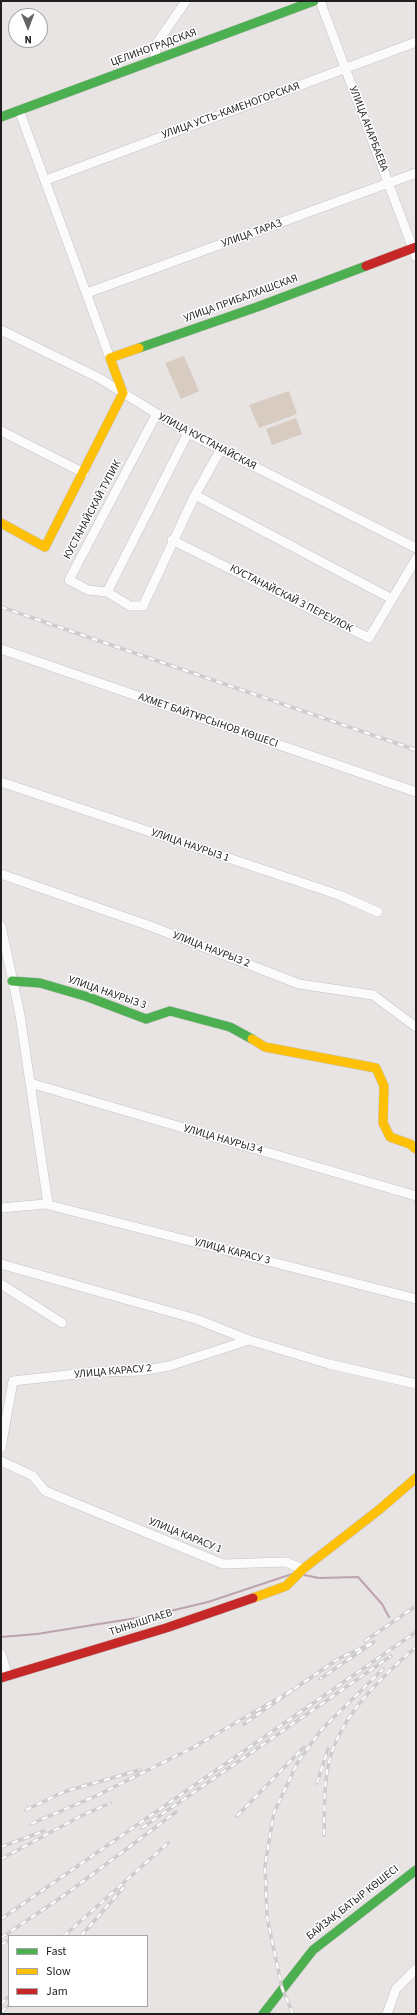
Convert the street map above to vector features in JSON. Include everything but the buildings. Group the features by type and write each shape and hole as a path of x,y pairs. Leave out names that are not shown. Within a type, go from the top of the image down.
{"street":[{"path":"154,61 157,43 186,1"},
{"name":"ЦЕЛИНОГРАДСКАЯ","path":"1,117 314,1"},
{"name":"УЛИЦА АНАРБАЕВА","path":"320,1 415,251"},
{"name":"УЛИЦА УСТЬ-КАМЕНОГОРСКАЯ","path":"46,180 416,42"},
{"path":"1,523 45,547 84,473 123,393 88,293 20,110"},
{"name":"УЛИЦА ТАРАЗ","path":"88,293 416,173"},
{"name":"УЛИЦА ПРИБАЛХАШСКАЯ","path":"110,358 415,251"},
{"name":"УЛИЦА КУСТАНАЙСКАЯ","path":"1,330 99,378 156,415 188,433 416,548"},
{"name":"КУСТАНАЙСКАЙ ТУПИК","path":"156,415 69,580 88,590 107,592 130,606 143,606 153,588 172,540 221,449"},
{"path":"1,431 84,473"},
{"path":"107,592 188,433"},
{"path":"195,495 392,599"},
{"name":"КУСТАНАЙСКАЙ 3 ПЕРЕУЛОК","path":"172,540 369,638 416,559"},
{"name":"АХМЕТ БАЙТҰРСЫНОВ КӨШЕСІ","path":"1,649 416,792"},
{"name":"УЛИЦА НАУРЫЗ 1","path":"1,782 339,895 378,912"},
{"name":"УЛИЦА НАУРЫЗ 2","path":"1,874 150,926 299,984 303,983 373,995 416,1027"},
{"path":"1,926 20,1016 48,1204"},
{"name":"УЛИЦА НАУРЫЗ 3","path":"12,981 40,983 88,998 146,1019 170,1011 230,1028 265,1046 376,1068 384,1086 383,1123 390,1137 410,1144 416,1149"},
{"name":"УЛИЦА НАУРЫЗ 4","path":"30,1083 416,1196"},
{"name":"УЛИЦА КАРАСУ 3","path":"1,1208 48,1204 416,1299"},
{"path":"1,1264 196,1319 249,1340 330,1364 416,1384"},
{"path":"1,1284 62,1323"},
{"name":"УЛИЦА КАРАСУ 2","path":"1,1448 7,1422 13,1381 94,1372 140,1371 168,1366 249,1340"},
{"name":"УЛИЦА КАРАСУ 1","path":"1,1461 33,1476 45,1491 223,1564 286,1562 303,1569"},
{"path":"303,1569 380,1509 416,1478"},
{"name":"ТЫНЫШПАЕВ","path":"4,1677 166,1628 286,1586 303,1569"},
{"path":"1,1654 4,1677"},
{"name":"БАЙЗАҚ БАТЫР КӨШЕСІ","path":"263,2014 313,1950 416,1870"},
{"path":"387,2014 396,1989 416,1969"}],"shaded area":[{"path":"184,356 199,391 181,399 165,363"},
{"path":"289,391 297,414 259,428 249,405"},
{"path":"296,418 302,434 272,445 266,429"}],"waterway":[{"path":"1,1637 37,1634 149,1616 208,1602 292,1574"},
{"path":"304,1575 319,1578 358,1577 382,1604 389,1617"}],"railway":[{"path":"1,607 416,750"},
{"path":"365,1641 416,1606"},
{"path":"1,1919 416,1632"},
{"path":"294,1689 338,1659 374,1642 320,1679"},
{"path":"324,1835 327,1771 334,1745 352,1713 364,1698 389,1671 416,1647"},
{"path":"142,1828 391,1656"},
{"path":"293,2014 282,1988 267,1917 265,1865 274,1812 298,1762 321,1730 383,1669"},
{"path":"31,1824 98,1795 192,1748 294,1689 244,1724"},
{"path":"237,1816 304,1747"},
{"path":"317,1783 328,1749"},
{"path":"26,1810 63,1792 140,1770"},
{"path":"1,1859 79,1817 110,1803"},
{"path":"1,1938 66,1894 176,1812"},
{"path":"1,1847 44,1831"},
{"path":"65,1935 168,1843"},
{"path":"82,1935 124,1887"},
{"path":"1,1945 8,1941"},
{"path":"1,2004 8,1997"},
{"path":"1,2012 8,2006"}],"traffic: fast":[{"path":"1,117 314,1"},
{"path":"139,348 257,307 366,266"},
{"path":"12,981 40,983 88,997 146,1019 170,1011 230,1027 252,1039"},
{"path":"263,2014 313,1950 416,1870"}],"traffic: slow":[{"path":"1,523 45,547 123,393 110,358 139,348"},
{"path":"252,1039 265,1047 376,1068 384,1086 383,1123 390,1137 410,1144 416,1149"},
{"path":"253,1598 286,1586 303,1569 380,1509 416,1478"}],"traffic: jam":[{"path":"366,266 416,247"},
{"path":"1,1678 166,1628 253,1598"}]}
